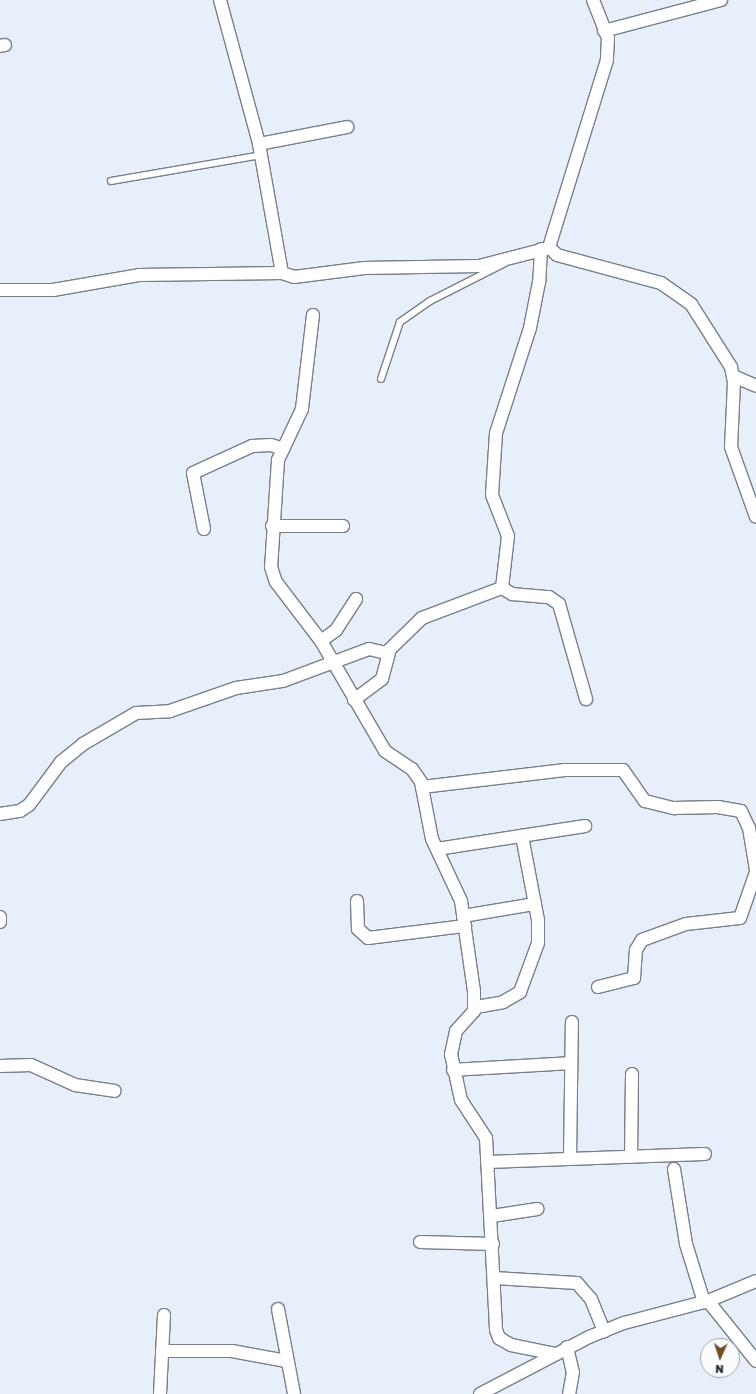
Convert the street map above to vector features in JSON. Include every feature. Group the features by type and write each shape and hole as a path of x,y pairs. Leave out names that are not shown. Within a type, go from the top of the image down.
{"street":[{"path":"220,0 260,150 282,273"},
{"path":"502,588 508,536 492,496 494,447 499,422 530,328 545,248 607,60 609,48 593,0"},
{"path":"604,31 721,0"},
{"path":"260,150 347,127"},
{"path":"0,290 53,290 139,275 282,273 294,277 371,268 479,266 545,248 557,254 661,283 678,291 718,343 733,376 731,447 756,517"},
{"path":"313,315 303,402 278,460 272,526 271,567 276,582 321,641 385,751 412,769 422,787 437,849 461,902 464,921 476,1007 451,1043 453,1070 466,1111 486,1138 499,1338 511,1346 556,1354"},
{"path":"733,376 756,386"},
{"path":"204,529 193,473 252,446 271,445 283,450"},
{"path":"272,526 343,526"},
{"path":"354,700 382,679 389,652 422,618 502,588"},
{"path":"502,588 512,594 549,597 559,604 586,699"},
{"path":"321,641 336,630 356,599"},
{"path":"0,814 20,811 29,805 61,762 83,744 136,713 184,708 236,688 283,681 369,649 389,652"},
{"path":"422,787 565,770 623,770 644,801 674,808 718,807 741,811 749,828 756,871 740,918 686,924 642,940 636,950 634,978 598,987"},
{"path":"437,849 585,826"},
{"path":"476,1007 503,1002 520,992 538,942 535,904 522,836"},
{"path":"357,901 358,929 368,938 464,921 535,904"},
{"path":"0,917 0,922"},
{"path":"570,1159 572,1022"},
{"path":"453,1070 571,1063"},
{"path":"0,1066 31,1065 74,1085 115,1091"},
{"path":"631,1157 632,1074"},
{"path":"487,1162 705,1154"},
{"path":"674,1169 686,1244 706,1301 756,1361"},
{"path":"492,1216 537,1209"},
{"path":"420,1242 493,1244"},
{"path":"494,1278 577,1283 591,1299 604,1331"},
{"path":"480,1394 567,1347 604,1331 706,1301 756,1281"},
{"path":"278,1309 286,1361 294,1394"},
{"path":"160,1394 164,1315"},
{"path":"567,1347 573,1372 569,1394"},
{"path":"162,1351 232,1351 286,1361"}],"lane":[{"path":"111,181 260,150"},
{"path":"380,378 400,322 418,308 471,283 515,256"}]}
